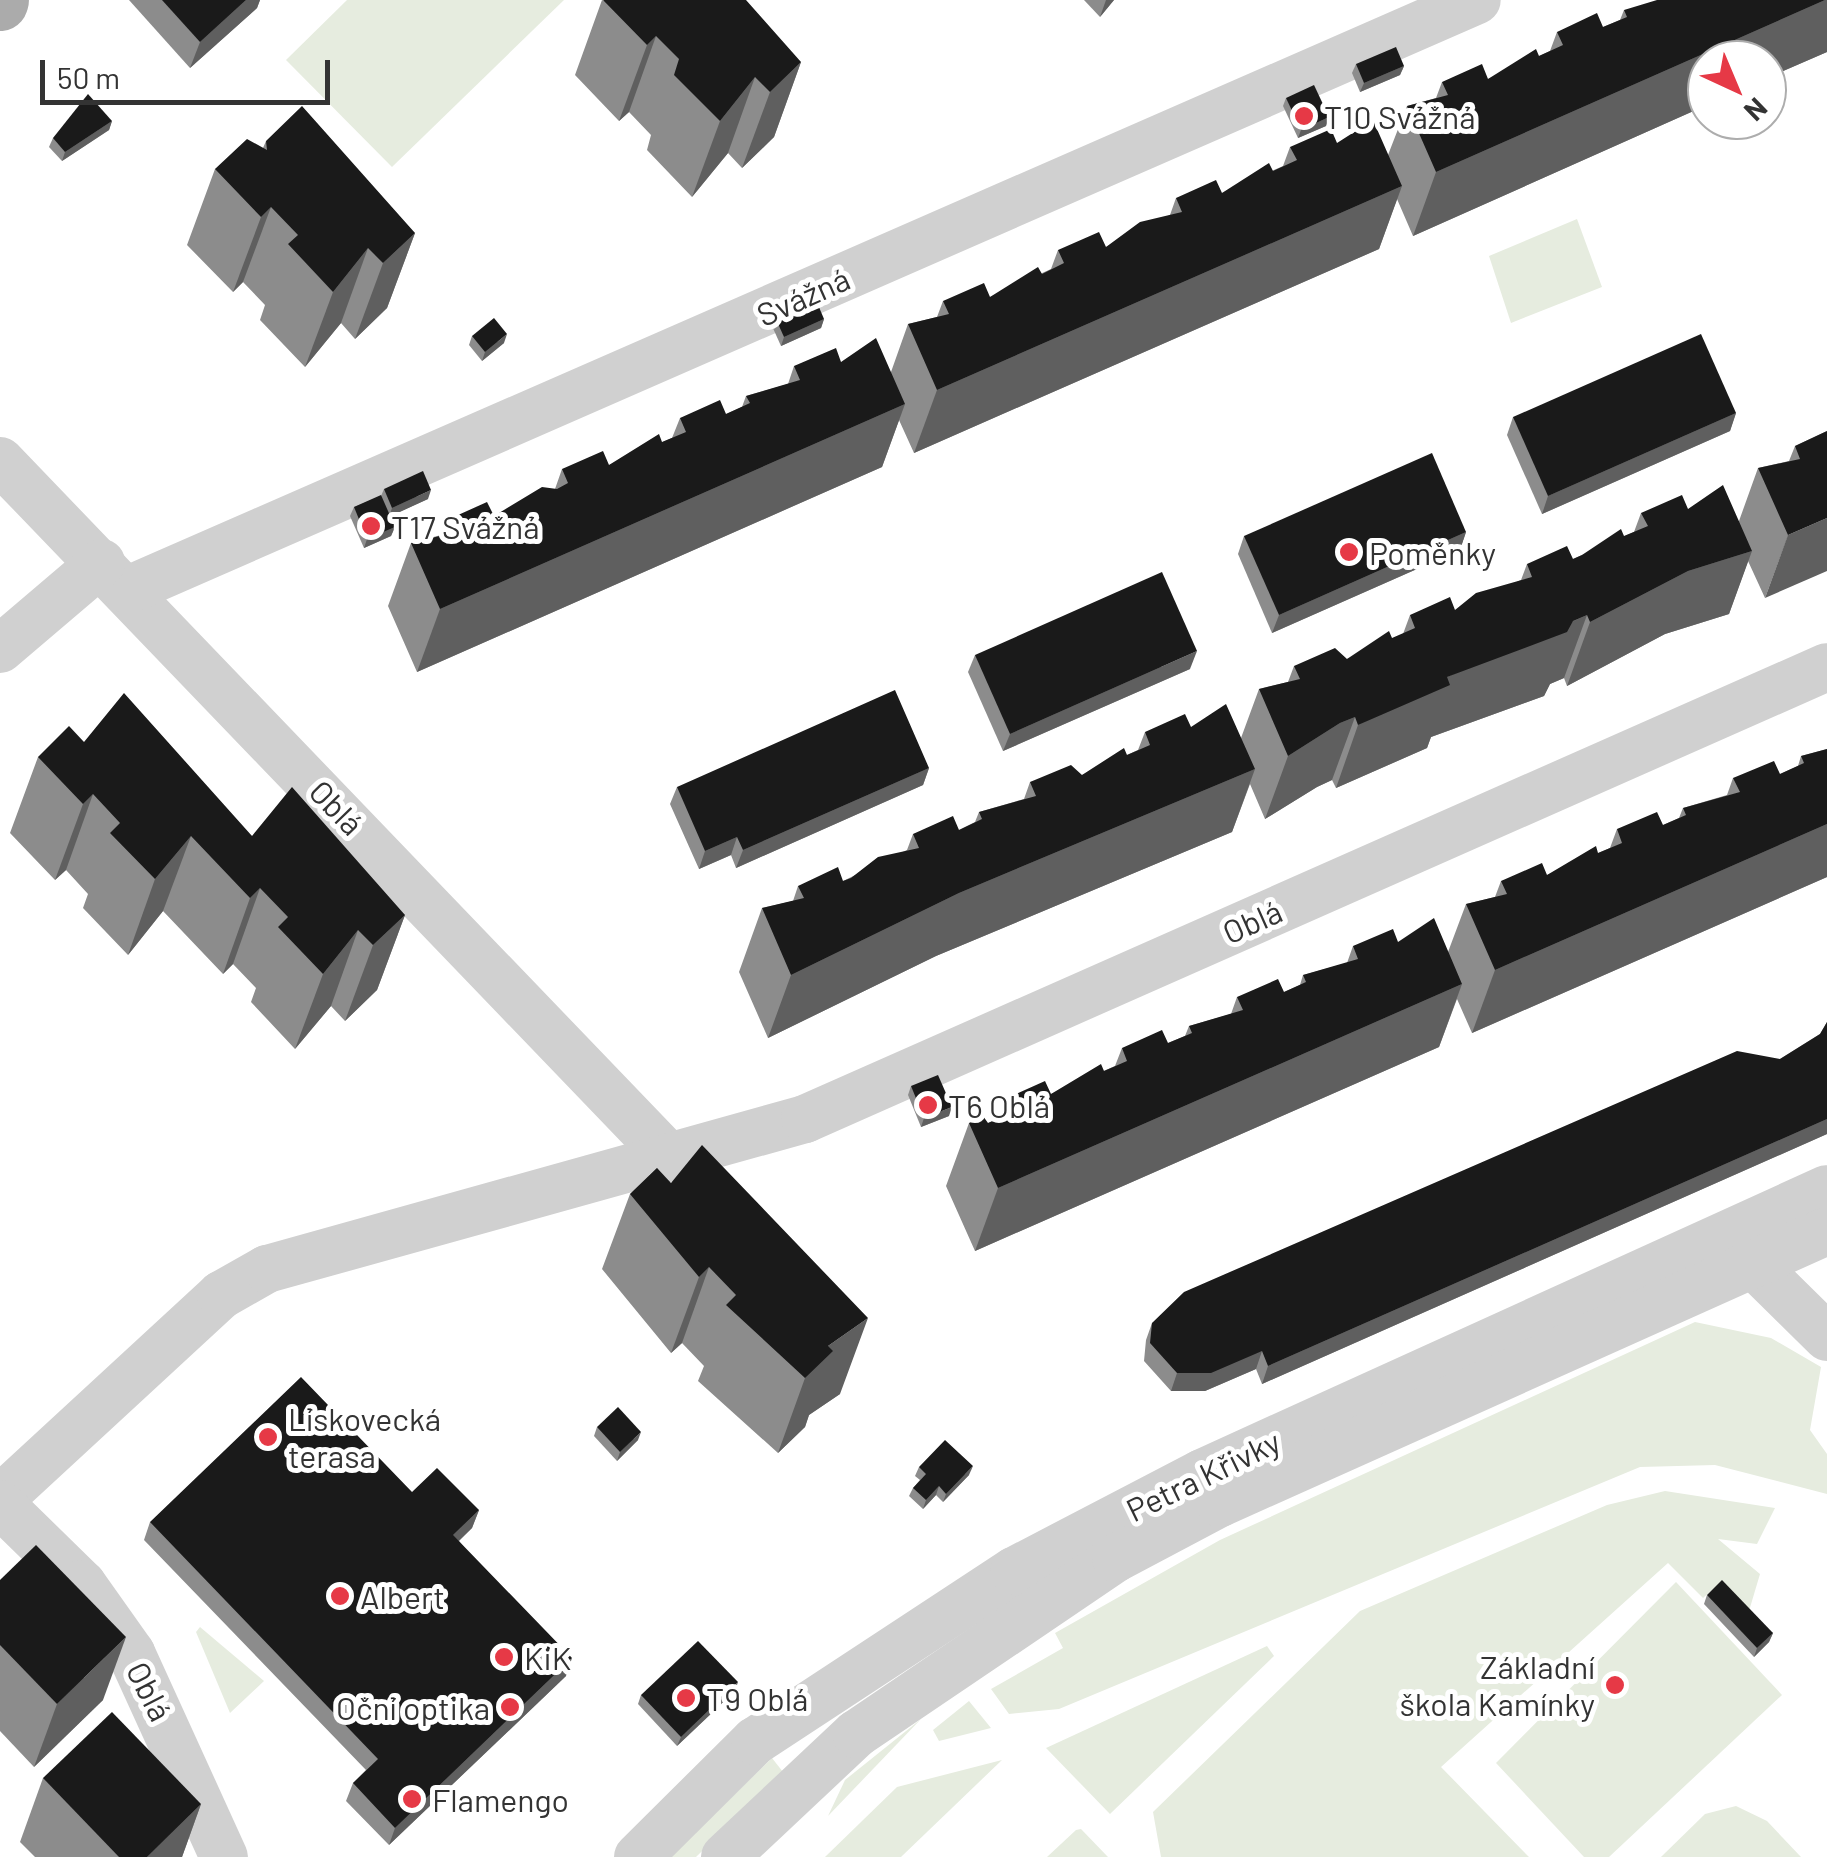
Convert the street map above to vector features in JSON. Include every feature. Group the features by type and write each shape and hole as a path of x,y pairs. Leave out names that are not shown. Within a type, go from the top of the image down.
{"street":[{"name":"Svážná","path":"0,649 114,577 1477,0"},
{"name":"Oblá","path":"0,461 670,1158"},
{"name":"Oblá","path":"224,1857 132,1654 82,1584 0,1501 242,1280 804,1119 1827,666"},
{"name":"Petra Křivky","path":"726,1857 856,1734 1116,1558 1220,1503 1745,1246 1827,1189"},
{"name":"Petra Křivky","path":"638,1857 756,1742 1014,1571 1202,1473 1745,1246 1827,1231"},
{"path":"1745,1246 1827,1336"}],"shaded area":[{"path":"347,0 564,0 392,167 286,60"},
{"path":"1577,219 1602,287 1511,323 1489,256"},
{"path":"1695,1322 1771,1338 1821,1367 1810,1430 1827,1454 1827,1494 1715,1465 1640,1467 1059,1709 1009,1714 991,1689 1063,1648 1055,1633 1220,1540"},
{"path":"1665,1491 1775,1508 1757,1544 1718,1539 1760,1574 1749,1611 1720,1583 1703,1598 1668,1563 1441,1767 1529,1857 1161,1857 1153,1812 1360,1611 1607,1505"},
{"path":"1676,1582 1782,1695 1609,1857 1584,1857 1496,1763"},
{"path":"200,1627 264,1681 230,1713 196,1632"},
{"path":"1267,1646 1274,1656 1110,1814 1046,1748"},
{"path":"969,1701 991,1728 939,1741 933,1730"},
{"path":"921,1719 828,1816 845,1780"},
{"path":"772,1758 783,1772 696,1857 670,1857"},
{"path":"1002,1760 901,1857 825,1857 897,1787"},
{"path":"1736,1806 1767,1821 1801,1857 1661,1857 1705,1814"},
{"path":"1081,1829 1108,1857 1047,1857 1076,1830"}],"building":[{"path":"162,0 246,0 200,42"},
{"path":"603,0 746,0 801,62 770,92 755,77 720,121 674,75 679,59 656,36 647,45"},
{"path":"1657,0 1825,0 1735,40 1687,40 1687,61 1436,172 1407,106 1448,95 1442,82 1482,64 1488,79 1536,49 1539,56 1563,45 1557,32 1597,13 1603,27 1627,17 1624,10"},
{"path":"1396,47 1404,66 1364,83 1356,64"},
{"name":"T10 Svážná","path":"1314,85 1329,117 1301,130 1286,98"},
{"path":"88,94 112,121 65,152 53,138"},
{"path":"302,106 415,233 383,263 368,248 333,292 288,244 298,235 271,207 261,217 215,169 247,139 267,150 266,141"},
{"path":"1373,120 1402,186 937,390 908,324 949,314 943,301 984,283 990,297 1038,267 1042,274 1064,263 1058,250 1099,232 1106,247 1140,222 1182,212 1176,198 1216,180 1222,193 1269,163 1273,171 1297,160 1290,147 1331,129 1337,143"},
{"path":"816,300 824,319 784,337 775,317"},
{"path":"494,318 507,334 485,352 472,336"},
{"path":"1701,334 1736,413 1548,496 1513,417"},
{"path":"876,338 905,404 440,609 411,543 452,533 447,520 487,502 494,516 542,487 557,489 568,483 562,469 603,451 609,465 659,434 662,442 686,432 680,418 720,400 726,414 750,403 746,396 800,380 794,366 836,348 841,362"},
{"path":"1827,431 1827,518 1788,535 1758,468 1800,459 1795,446"},
{"name":"Poměnky","path":"1432,453 1466,532 1279,615 1244,536"},
{"path":"423,471 431,490 392,508 384,489"},
{"path":"1723,485 1752,551 1688,571 1590,622 1587,615 1573,621 1567,632 1447,677 1450,685 1358,725 1355,717 1340,723 1288,756 1259,689 1300,679 1294,666 1335,648 1347,659 1389,631 1392,638 1415,628 1410,615 1450,597 1455,610 1476,593 1532,577 1527,564 1567,546 1573,559 1621,529 1624,536 1648,526 1641,513 1682,495 1688,509"},
{"name":"T17 Svážná","path":"381,495 395,527 367,539 354,507"},
{"path":"1162,572 1197,651 1010,734 975,655"},
{"path":"895,690 929,768 743,850 737,837 705,851 677,787"},
{"path":"124,693 252,836 292,787 405,915 373,945 358,930 323,974 278,927 288,917 260,888 250,898 191,836 155,879 110,833 120,823 93,794 83,804 38,757 69,726 84,742"},
{"path":"1226,704 1255,769 959,893 791,975 762,908 804,898 798,886 838,867 843,881 851,878 878,857 919,848 913,834 953,816 959,830 982,819 979,812 1036,796 1030,782 1071,765 1082,775 1124,748 1127,755 1150,745 1145,732 1185,714 1191,727"},
{"path":"1827,749 1827,824 1495,970 1466,904 1507,894 1501,881 1542,863 1547,875 1596,846 1598,853 1622,843 1617,829 1657,812 1663,825 1686,815 1683,808 1740,792 1733,778 1774,761 1780,774 1804,763 1801,756"},
{"path":"1434,918 1462,984 998,1188 969,1123 983,1116 988,1123 1011,1113 1005,1099 1045,1081 1051,1094 1101,1064 1104,1071 1127,1061 1122,1048 1162,1030 1168,1043 1192,1033 1189,1026 1243,1010 1237,997 1278,979 1284,992 1306,982 1303,975 1358,959 1353,946 1393,929 1398,942"},
{"path":"1827,1022 1827,1119 1268,1366 1262,1351 1211,1373 1177,1373 1150,1343 1152,1323 1184,1292 1737,1051 1780,1059 1820,1034"},
{"name":"T6 Oblá","path":"938,1075 952,1107 924,1118 911,1086"},
{"path":"702,1145 868,1318 828,1346 833,1351 805,1378 726,1305 736,1295 709,1267 699,1277 630,1194 657,1168 671,1183"},
{"path":"301,1377 412,1492 437,1468 479,1510 453,1535 572,1658 395,1828 353,1783 378,1759 150,1522"},
{"path":"618,1407 641,1432 620,1452 597,1427"},
{"path":"945,1440 973,1466 946,1494 939,1486 926,1500 913,1488 926,1474 919,1467"},
{"path":"36,1545 126,1637 57,1704 0,1645 0,1580"},
{"path":"1722,1580 1773,1633 1757,1648 1707,1595"},
{"name":"T9 Oblá","path":"698,1641 738,1682 681,1737 641,1695"},
{"path":"112,1712 201,1804 147,1857 119,1857 43,1778"}],"place":[{"name":"T10 Svážná","path":"1304,116"},
{"name":"T17 Svážná","path":"371,526"},
{"name":"Poměnky","path":"1349,552"},
{"name":"T6 Oblá","path":"928,1105"},
{"name":"Lískovecká terasa","path":"268,1437"},
{"name":"Albert","path":"340,1596"},
{"name":"KiK","path":"504,1657"},
{"name":"Základní škola Kamínky","path":"1615,1685"},
{"name":"T9 Oblá","path":"686,1698"},
{"name":"Oční optika","path":"510,1707"},
{"name":"Flamengo","path":"412,1799"}]}
